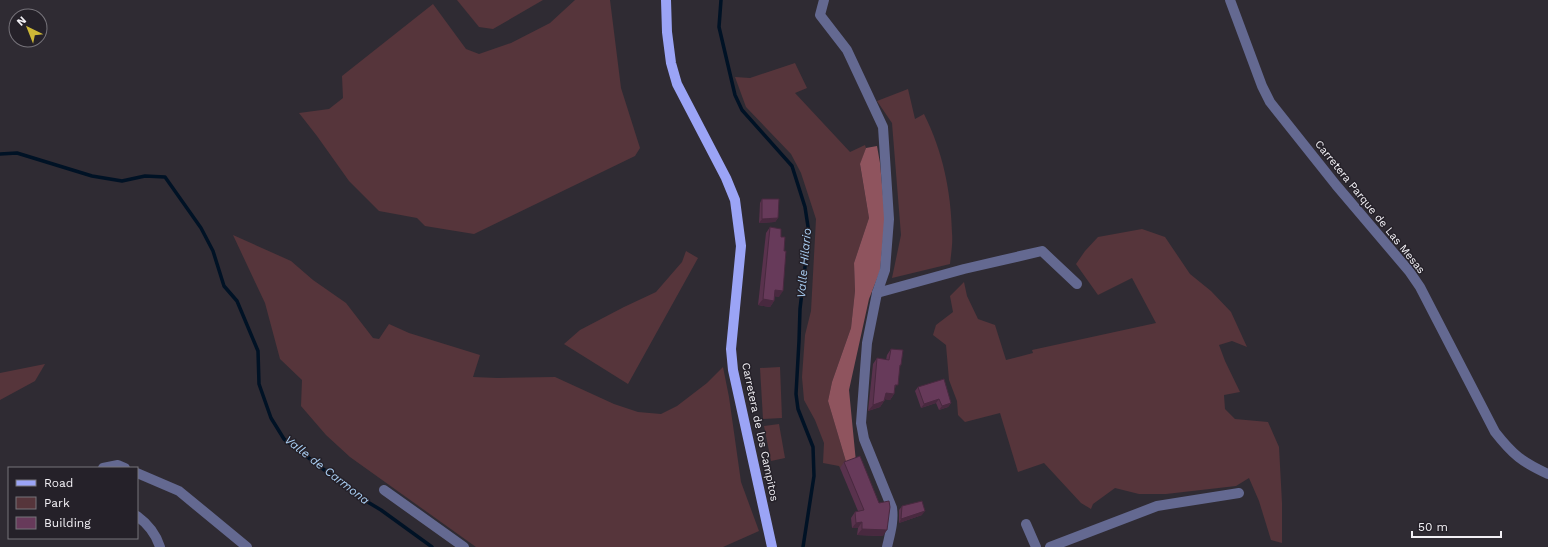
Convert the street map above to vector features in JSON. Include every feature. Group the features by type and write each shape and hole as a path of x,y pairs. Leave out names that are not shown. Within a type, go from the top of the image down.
{"main road":[{"name":"Carretera de los Campitos","path":"666,0 667,32 671,63 677,84 726,178 735,200 741,246 731,349 733,370 772,547"}],"street":[{"path":"824,0 820,15 847,50 883,127 889,219 885,270 876,293 867,343 861,423 864,439 892,508 893,515 887,547"},
{"name":"Carretera Parque de Las Mesas","path":"1230,0 1256,71 1270,102 1336,185 1420,286 1495,432 1510,450 1522,461 1548,474"},
{"path":"876,293 964,269 1042,251 1077,284"},
{"path":"108,467 118,465 123,467"},
{"path":"138,473 179,491 247,547"},
{"path":"384,490 464,547"},
{"path":"1050,547 1158,506 1239,493"},
{"path":"138,517 144,521 157,536 160,547"},
{"path":"1026,524 1036,547"}],"green space":[{"path":"457,0 543,0 493,29 479,27"},
{"path":"575,0 610,0 621,88 640,148 635,156 474,234 425,226 417,218 379,211 349,181 299,113 329,109 343,98 342,76 433,4 466,49 479,54 511,43 550,23"},
{"path":"795,63 807,88 795,93 850,152 865,145 866,148 860,165 869,218 854,263 855,291 851,328 832,382 828,401 847,465 840,468 839,466 823,463 824,443 815,420 804,400 802,377 805,335 811,311 816,219 801,173 791,154 746,107 735,77 750,78"},
{"path":"908,89 915,119 924,114 931,128 941,157 950,202 952,248 950,264 892,278 901,235 892,123 877,101"},
{"path":"1142,229 1165,237 1190,274 1211,291 1231,312 1247,347 1232,341 1219,345 1240,392 1224,395 1225,409 1235,419 1268,422 1279,447 1282,503 1282,543 1271,540 1259,501 1249,478 1236,486 1166,494 1139,494 1115,488 1093,504 1091,509 1081,503 1044,463 1018,472 1000,413 965,422 958,415 957,401 949,380 946,345 933,335 936,325 953,312 950,296 964,282 967,296 978,319 995,325 1006,360 1033,353 1032,350 1156,323 1132,278 1098,295 1076,264 1085,251 1098,237"},
{"path":"233,235 291,261 313,280 346,303 373,338 379,339 389,324 409,333 480,355 473,377 555,377 614,404 638,412 661,414 677,406 707,383 723,367 729,397 741,482 759,531 723,547 476,547 350,457 326,435 301,406 302,380 280,359 265,303"},
{"path":"686,251 698,258 628,384 564,344 580,330 656,292 682,262"},
{"path":"45,364 35,381 0,400 0,373"},
{"path":"780,367 782,418 763,419 760,368"},
{"path":"779,424 785,458 771,461 764,426"}],"shaded area":[{"path":"877,146 885,218 880,271 869,299 849,390 856,462 847,465 828,401 832,382 851,328 855,291 854,263 869,218 860,164 866,148"}],"building":[{"path":"762,199 779,199 778,218 762,219"},
{"path":"770,227 781,229 781,237 785,237 784,251 786,251 783,291 775,290 774,301 763,299"},
{"path":"891,349 903,350 898,385 895,385 894,394 886,393 884,401 873,405 877,358 889,360"},
{"path":"944,379 951,403 942,406 939,399 924,404 918,387"},
{"path":"860,456 879,503 889,501 890,507 887,530 862,529 862,522 856,523 855,512 864,510 844,462"},
{"path":"922,501 925,511 901,519 902,506"}],"waterway":[{"name":"Valle Hilario","path":"721,0 719,27 735,95 742,110 792,166 805,207 809,233 800,309 796,394 798,409 813,447 814,476 803,547"},
{"name":"Valle de Carmona","path":"0,154 17,153 92,176 122,181 145,176 165,177 201,228 213,251 224,286 237,301 258,351 259,384 271,418 284,439 361,498 381,510 432,547"}]}
